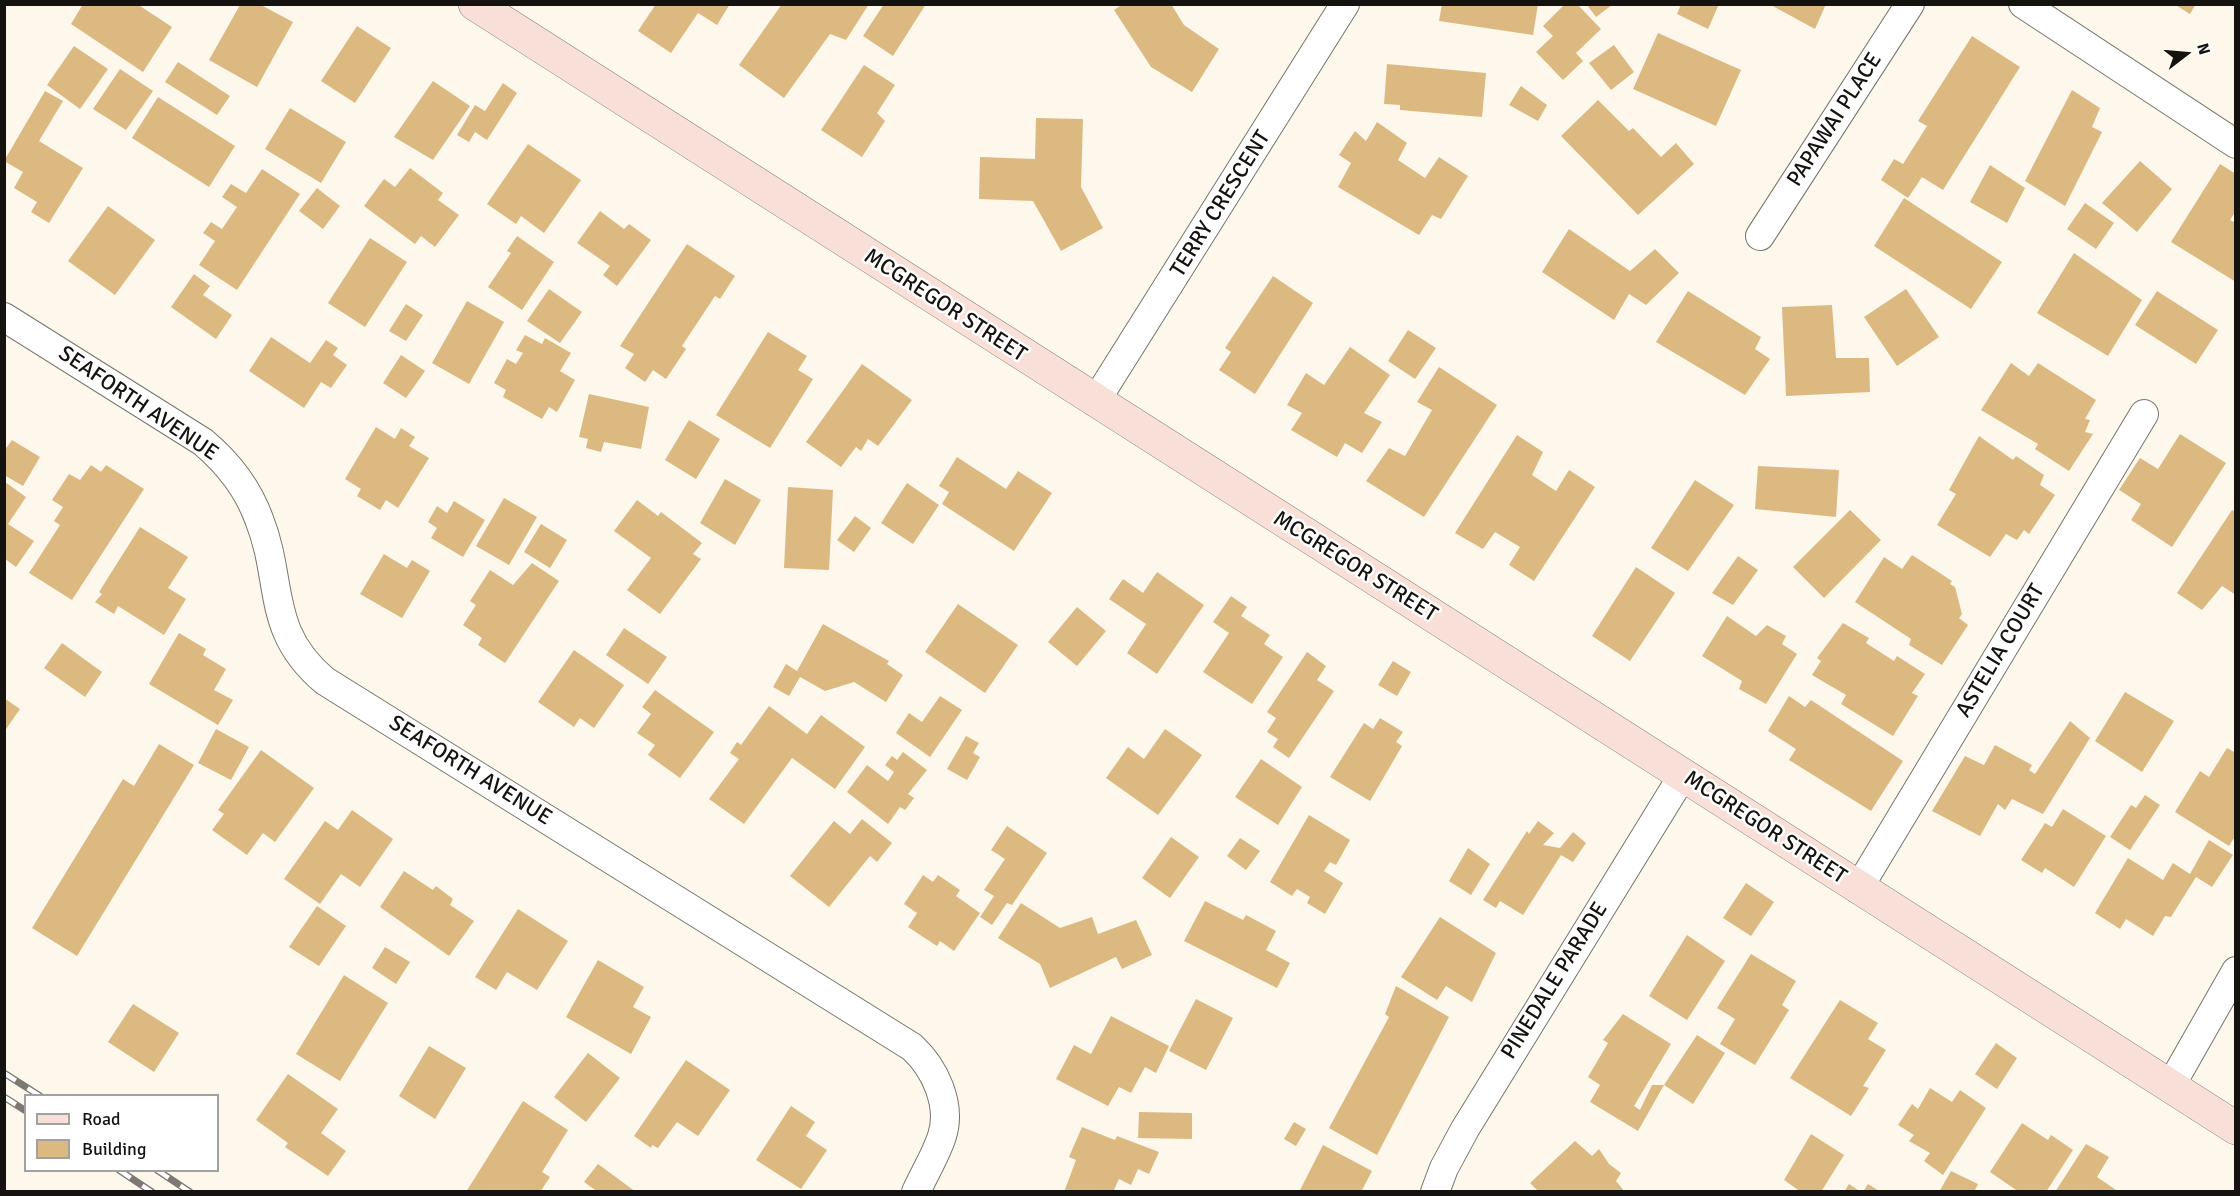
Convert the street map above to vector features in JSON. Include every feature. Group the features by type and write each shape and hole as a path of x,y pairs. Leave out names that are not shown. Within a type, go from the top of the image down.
{"street":[{"name":"MCGREGOR STREET","path":"475,4 2235,1128"},
{"name":"TERRY CRESCENT","path":"1095,402 1345,4"},
{"name":"PAPAWAI PLACE","path":"1760,236 1910,4"},
{"path":"2024,4 2235,144"},
{"name":"SEAFORTH AVENUE","path":"4,317 203,442 220,457 236,477 260,521 280,615 288,635 297,653 325,681 892,1034 924,1058 939,1088 945,1120 942,1136 916,1191"},
{"name":"ASTELIA COURT","path":"1857,888 2144,414"},
{"name":"PINEDALE PARADE","path":"1435,1191 1444,1168 1465,1129 1683,775"},
{"path":"2170,1087 2235,971"}],"building":[{"path":"83,4 137,4 172,27 143,72 71,24"},
{"path":"656,4 730,4 717,25 698,13 671,53 638,31"},
{"path":"782,4 869,4 846,40 830,34 784,98 739,65"},
{"path":"884,4 926,4 893,56 863,36"},
{"path":"1123,4 1171,4 1184,25 1219,49 1192,92 1151,67 1114,10"},
{"path":"1442,4 1538,4 1533,35 1439,21"},
{"path":"1565,4 1577,4 1601,29 1576,53 1583,61 1563,80 1536,52 1553,36 1543,26"},
{"path":"1681,4 1719,4 1708,29 1677,14"},
{"path":"1769,4 1826,4 1815,29"},
{"path":"2174,4 2196,4 2190,14"},
{"path":"240,5 261,5 293,22 257,87 209,60"},
{"path":"1587,5 1612,5 1596,17"},
{"path":"357,26 391,48 355,103 321,81"},
{"path":"1658,33 1741,70 1716,126 1633,89"},
{"path":"1972,36 2020,67 1943,190 1922,177 1908,198 1881,180 1894,159 1903,164 1927,126 1918,121"},
{"path":"1614,45 1634,72 1611,90 1589,63"},
{"path":"74,46 108,69 80,109 47,85"},
{"path":"178,62 230,96 217,115 165,82"},
{"path":"1387,64 1486,73 1482,117 1400,110 1400,105 1384,104"},
{"path":"864,65 895,85 877,113 885,121 862,157 821,130"},
{"path":"120,69 153,91 126,130 93,109"},
{"path":"433,81 470,106 433,160 394,137"},
{"path":"503,83 517,93 487,140 475,132 469,142 457,135 475,105 485,111"},
{"path":"1521,86 1547,105 1538,121 1509,105"},
{"path":"2072,90 2100,108 2092,127 2102,132 2065,206 2025,181"},
{"path":"45,91 63,101 39,141 83,168 49,223 31,212 37,202 14,188 23,172 4,161"},
{"path":"158,97 235,146 209,187 132,138"},
{"path":"1598,100 1629,131 1633,128 1661,157 1676,143 1694,164 1638,215 1561,136"},
{"path":"290,108 346,142 321,183 265,149"},
{"path":"1036,118 1083,119 1081,187 1103,228 1061,251 1033,201 979,199 980,157 1035,159"},
{"path":"1377,122 1407,143 1398,160 1425,178 1439,157 1468,176 1441,219 1432,215 1419,235 1338,187 1351,163 1339,155 1355,131 1366,141"},
{"path":"528,144 581,180 544,233 521,216 516,224 487,204"},
{"path":"2140,161 2172,189 2137,232 2102,203"},
{"path":"2220,164 2236,174 2236,211 2230,220 2236,223 2236,282 2171,242"},
{"path":"1990,165 2025,188 2007,223 1970,202"},
{"path":"410,168 443,193 438,200 459,215 435,247 421,236 415,244 364,206 384,179 395,187"},
{"path":"262,169 300,194 237,290 199,265 215,241 203,233 211,222 222,229 237,207 222,197 231,184 246,193"},
{"path":"317,188 340,206 323,229 299,211"},
{"path":"1904,198 2002,262 1971,309 1874,246"},
{"path":"2085,203 2114,223 2096,249 2067,229"},
{"path":"108,206 155,240 115,295 68,261"},
{"path":"600,211 624,229 629,224 651,240 617,286 603,275 610,266 577,243"},
{"path":"1569,229 1630,271 1655,249 1679,273 1646,305 1629,294 1614,320 1542,272"},
{"path":"517,236 554,262 522,310 488,287 511,253 507,251"},
{"path":"370,238 407,262 365,327 328,303"},
{"path":"687,244 735,276 720,299 715,296 682,346 686,349 666,379 653,370 645,382 625,368 634,354 620,346"},
{"path":"2074,253 2142,300 2108,356 2037,313"},
{"path":"194,274 210,286 203,295 232,315 216,339 171,307"},
{"path":"1273,276 1313,303 1255,394 1219,370 1231,352 1225,348"},
{"path":"549,289 582,312 560,343 527,321"},
{"path":"1906,289 1939,337 1897,366 1864,317"},
{"path":"1688,291 1761,337 1755,349 1770,359 1745,395 1656,342"},
{"path":"2157,291 2218,330 2196,364 2135,325"},
{"path":"467,301 504,322 469,384 432,363"},
{"path":"406,304 423,315 406,341 389,331"},
{"path":"1832,305 1836,358 1869,358 1870,392 1786,396 1782,307"},
{"path":"1408,330 1436,348 1415,379 1388,361"},
{"path":"768,332 807,356 798,370 813,379 770,448 716,415"},
{"path":"525,335 542,344 545,338 571,353 560,371 575,380 557,412 549,407 542,419 503,397 506,390 494,383 507,359 516,364 523,353 516,350"},
{"path":"271,337 310,363 326,340 338,348 333,355 347,365 331,388 321,382 304,408 249,371"},
{"path":"1350,347 1390,375 1364,413 1382,422 1362,453 1345,443 1337,457 1291,430 1302,413 1287,405 1306,373 1324,385"},
{"path":"401,355 425,371 406,398 383,383"},
{"path":"2011,363 2029,376 2038,363 2096,400 2085,419 2090,420 2085,432 2093,434 2069,471 2035,449 2038,444 1981,410"},
{"path":"862,364 912,400 878,446 868,439 861,451 856,447 841,467 806,442"},
{"path":"1439,367 1497,405 1424,517 1366,481 1389,448 1405,456 1432,410 1417,402"},
{"path":"589,394 649,407 641,449 604,442 601,452 586,448 588,439 579,437"},
{"path":"689,420 720,439 696,479 665,460"},
{"path":"376,427 395,439 401,428 415,437 409,446 429,458 398,508 386,500 380,510 357,496 361,489 345,479"},
{"path":"2180,434 2226,463 2172,547 2131,520 2141,504 2119,490 2140,458 2158,469"},
{"path":"1517,435 1543,452 1532,475 1556,491 1569,470 1595,487 1534,581 1509,565 1520,547 1495,532 1483,549 1455,533"},
{"path":"1979,436 2013,460 2016,456 2044,475 2040,485 2055,495 2029,534 2024,530 2017,540 2006,534 1990,557 1937,525 1956,494 1949,490"},
{"path":"12,440 40,457 23,486 4,475 4,451"},
{"path":"957,457 1006,489 1018,471 1052,493 1014,551 942,504 949,492 939,486"},
{"path":"91,465 101,472 106,465 144,489 72,600 29,573 60,525 54,521 63,507 52,500 69,474 80,480"},
{"path":"1758,466 1839,470 1836,517 1755,509"},
{"path":"725,479 761,500 735,545 700,523"},
{"path":"1695,480 1734,505 1688,571 1651,548"},
{"path":"5,482 26,497 8,524 34,541 16,567 5,559"},
{"path":"907,483 939,505 913,544 881,523"},
{"path":"788,487 833,490 829,570 784,568"},
{"path":"504,498 537,517 509,565 476,546"},
{"path":"637,500 658,516 661,512 702,543 693,554 701,559 660,614 627,590 651,558 614,531"},
{"path":"454,501 485,520 463,557 431,538 437,528 428,522 437,506 447,513"},
{"path":"1850,510 1881,540 1824,598 1793,567"},
{"path":"2232,510 2236,512 2236,595 2222,586 2202,610 2177,593"},
{"path":"855,516 871,528 854,552 837,540"},
{"path":"541,524 567,540 550,568 524,552"},
{"path":"140,527 188,557 168,588 186,599 164,635 118,606 114,614 95,602 102,594 99,592"},
{"path":"384,554 407,568 412,560 430,571 402,618 360,594"},
{"path":"1912,555 1952,581 1950,584 1955,587 1962,614 1959,618 1968,625 1942,665 1909,645 1911,639 1855,602 1884,557 1902,569"},
{"path":"1738,556 1758,570 1733,605 1712,593"},
{"path":"532,563 559,581 505,663 478,645 482,638 463,625 476,605 470,601 490,570 513,585"},
{"path":"1636,567 1675,593 1630,661 1592,636"},
{"path":"1157,572 1204,605 1157,674 1127,653 1146,624 1109,599 1123,579 1143,593"},
{"path":"1231,596 1247,607 1241,616 1270,635 1264,644 1283,657 1252,704 1203,672 1229,633 1213,622"},
{"path":"958,604 1018,645 985,693 925,652"},
{"path":"1077,607 1106,631 1077,666 1048,642"},
{"path":"1727,616 1756,636 1767,625 1786,636 1782,644 1797,654 1766,704 1739,689 1742,681 1702,656"},
{"path":"1843,623 1869,638 1866,643 1894,661 1897,656 1925,674 1912,693 1918,696 1893,736 1841,704 1846,695 1812,675 1821,661 1817,658"},
{"path":"823,624 889,661 887,664 903,675 886,702 854,682 825,691 800,677 789,696 773,687 786,664 797,671"},
{"path":"624,628 667,657 648,684 606,655"},
{"path":"179,633 206,649 203,655 226,669 214,690 233,700 218,725 149,684"},
{"path":"62,643 102,672 85,697 44,668"},
{"path":"574,650 624,685 594,728 580,718 574,727 538,702"},
{"path":"1307,652 1326,666 1317,680 1334,691 1289,758 1273,747 1278,739 1267,732 1276,718 1267,712"},
{"path":"1393,661 1411,672 1397,696 1378,685"},
{"path":"655,690 714,732 680,778 648,755 655,745 637,733 651,714 642,707"},
{"path":"2125,692 2174,721 2142,772 2095,741"},
{"path":"940,696 962,710 930,757 896,733 909,713 922,722"},
{"path":"1789,696 1805,707 1811,700 1903,761 1871,811 1789,760 1796,749 1768,731"},
{"path":"4,698 20,709 4,732"},
{"path":"769,706 807,734 821,715 865,747 835,789 792,758 744,824 709,799 739,759 730,753 737,742 741,745"},
{"path":"1380,718 1403,732 1396,742 1402,746 1370,801 1330,777 1364,723 1373,729"},
{"path":"2070,721 2090,738 2043,814 2012,799 2005,810 1998,804 1980,836 1932,811 1965,756 1984,765 1995,745 2032,765 2029,770 2035,774"},
{"path":"216,729 249,747 231,780 198,763"},
{"path":"1165,729 1202,755 1158,815 1106,778 1128,747 1144,759"},
{"path":"966,736 979,743 973,753 980,757 967,780 947,769"},
{"path":"159,744 194,765 77,956 32,928 123,779 134,786"},
{"path":"2227,748 2236,753 2236,835 2229,846 2175,812 2200,771 2209,777"},
{"path":"261,750 314,788 275,842 263,833 247,855 212,830 224,814 218,810"},
{"path":"903,752 927,770 908,794 914,798 905,810 900,807 888,824 847,792 867,765 888,781 894,772 885,765 892,756 897,760"},
{"path":"1261,759 1302,787 1278,825 1235,797"},
{"path":"2145,795 2160,805 2130,850 2110,837 2131,805 2136,808"},
{"path":"2063,809 2106,836 2074,887 2045,868 2042,873 2021,860 2045,823 2052,827"},
{"path":"352,810 393,839 360,887 341,874 320,904 284,879 325,821 338,830"},
{"path":"1309,815 1350,840 1336,865 1330,862 1324,871 1343,883 1325,914 1307,903 1310,897 1297,889 1292,896 1270,882"},
{"path":"862,819 892,843 877,862 870,856 829,907 790,876 834,821 850,834"},
{"path":"1538,821 1554,833 1543,845 1560,848 1573,832 1586,843 1573,862 1561,855 1523,915 1500,901 1496,908 1483,900 1527,831 1529,834"},
{"path":"1007,826 1047,853 1012,905 1007,903 992,925 980,917 994,896 984,890 1005,859 991,850"},
{"path":"1171,837 1199,857 1170,898 1142,878"},
{"path":"1240,838 1260,851 1246,870 1227,856"},
{"path":"2209,840 2233,855 2212,887 2196,877 2171,917 2165,916 2153,936 2126,919 2120,929 2095,913 2128,858 2163,880 2173,863 2190,874"},
{"path":"1468,848 1490,864 1471,895 1449,881"},
{"path":"404,871 433,890 436,886 453,899 450,905 474,921 449,956 380,907"},
{"path":"923,875 933,882 938,875 960,890 956,896 980,913 954,951 940,941 937,946 908,927 917,913 904,904"},
{"path":"1746,883 1774,902 1751,936 1723,918"},
{"path":"1205,901 1243,920 1246,915 1276,931 1266,950 1290,963 1277,988 1184,941"},
{"path":"1021,903 1060,928 1092,917 1098,934 1136,920 1152,955 1122,969 1116,957 1050,988 1040,964 998,938"},
{"path":"317,906 346,926 319,966 289,947"},
{"path":"518,909 568,941 537,990 507,972 496,990 475,977"},
{"path":"1440,917 1496,953 1472,1002 1446,986 1437,1000 1401,977"},
{"path":"1687,935 1725,961 1687,1020 1649,996"},
{"path":"385,947 410,962 396,984 372,968"},
{"path":"1751,954 1796,981 1782,1005 1789,1010 1755,1065 1720,1044 1735,1019 1717,1008"},
{"path":"598,960 644,987 633,1007 651,1017 631,1054 566,1017"},
{"path":"344,975 388,1003 340,1081 296,1054"},
{"path":"1396,986 1449,1017 1377,1155 1329,1128 1389,1017 1385,1014"},
{"path":"1196,999 1233,1018 1206,1070 1169,1051"},
{"path":"1840,1000 1878,1023 1868,1039 1886,1050 1863,1086 1869,1088 1851,1116 1790,1078"},
{"path":"133,1004 179,1033 154,1072 108,1042"},
{"path":"1623,1014 1671,1044 1634,1106 1640,1110 1652,1085 1664,1085 1638,1131 1590,1102 1600,1085 1588,1077 1608,1043 1603,1040"},
{"path":"1111,1016 1169,1046 1156,1073 1145,1067 1131,1093 1119,1087 1108,1106 1056,1079 1074,1045 1091,1054"},
{"path":"1697,1035 1725,1053 1693,1104 1664,1085"},
{"path":"1996,1043 2017,1058 1997,1089 1975,1074"},
{"path":"429,1046 466,1068 435,1119 399,1096"},
{"path":"588,1053 620,1078 586,1122 554,1097"},
{"path":"686,1060 730,1090 698,1136 677,1122 658,1148 652,1145 651,1148 634,1136"},
{"path":"288,1074 338,1109 321,1133 346,1151 328,1176 285,1147 288,1143 256,1120"},
{"path":"1930,1088 1952,1102 1960,1090 1986,1108 1943,1175 1924,1161 1930,1153 1909,1141 1914,1135 1898,1125 1912,1104 1918,1109"},
{"path":"523,1101 568,1130 542,1172 550,1177 540,1192 466,1192"},
{"path":"791,1106 815,1122 806,1136 827,1150 801,1189 756,1160"},
{"path":"1139,1112 1192,1113 1192,1139 1138,1138"},
{"path":"1294,1122 1306,1129 1296,1146 1284,1139"},
{"path":"2022,1123 2048,1140 2051,1135 2073,1150 2046,1192 2019,1192 1990,1172"},
{"path":"1082,1127 1115,1140 1117,1136 1159,1152 1149,1174 1138,1169 1131,1185 1119,1179 1113,1192 1064,1192 1076,1160 1069,1157"},
{"path":"1811,1134 1844,1155 1821,1192 1801,1192 1784,1180"},
{"path":"1575,1141 1592,1156 1599,1149 1609,1164 1621,1173 1616,1181 1625,1192 1539,1192 1530,1183"},
{"path":"2086,1144 2109,1157 2097,1177 2119,1192 2055,1192"},
{"path":"1323,1145 1372,1171 1361,1192 1299,1192"},
{"path":"598,1164 636,1192 598,1192 584,1182"},
{"path":"1951,1171 1978,1184 1974,1192 1939,1192"},
{"path":"1849,1184 1861,1192 1844,1192"},
{"path":"1868,1184 1881,1192 1863,1192"}],"railway":[{"path":"4,1073 37,1094"},
{"path":"4,1097 24,1110"},
{"path":"122,1172 152,1192"},
{"path":"160,1172 190,1192"}]}
